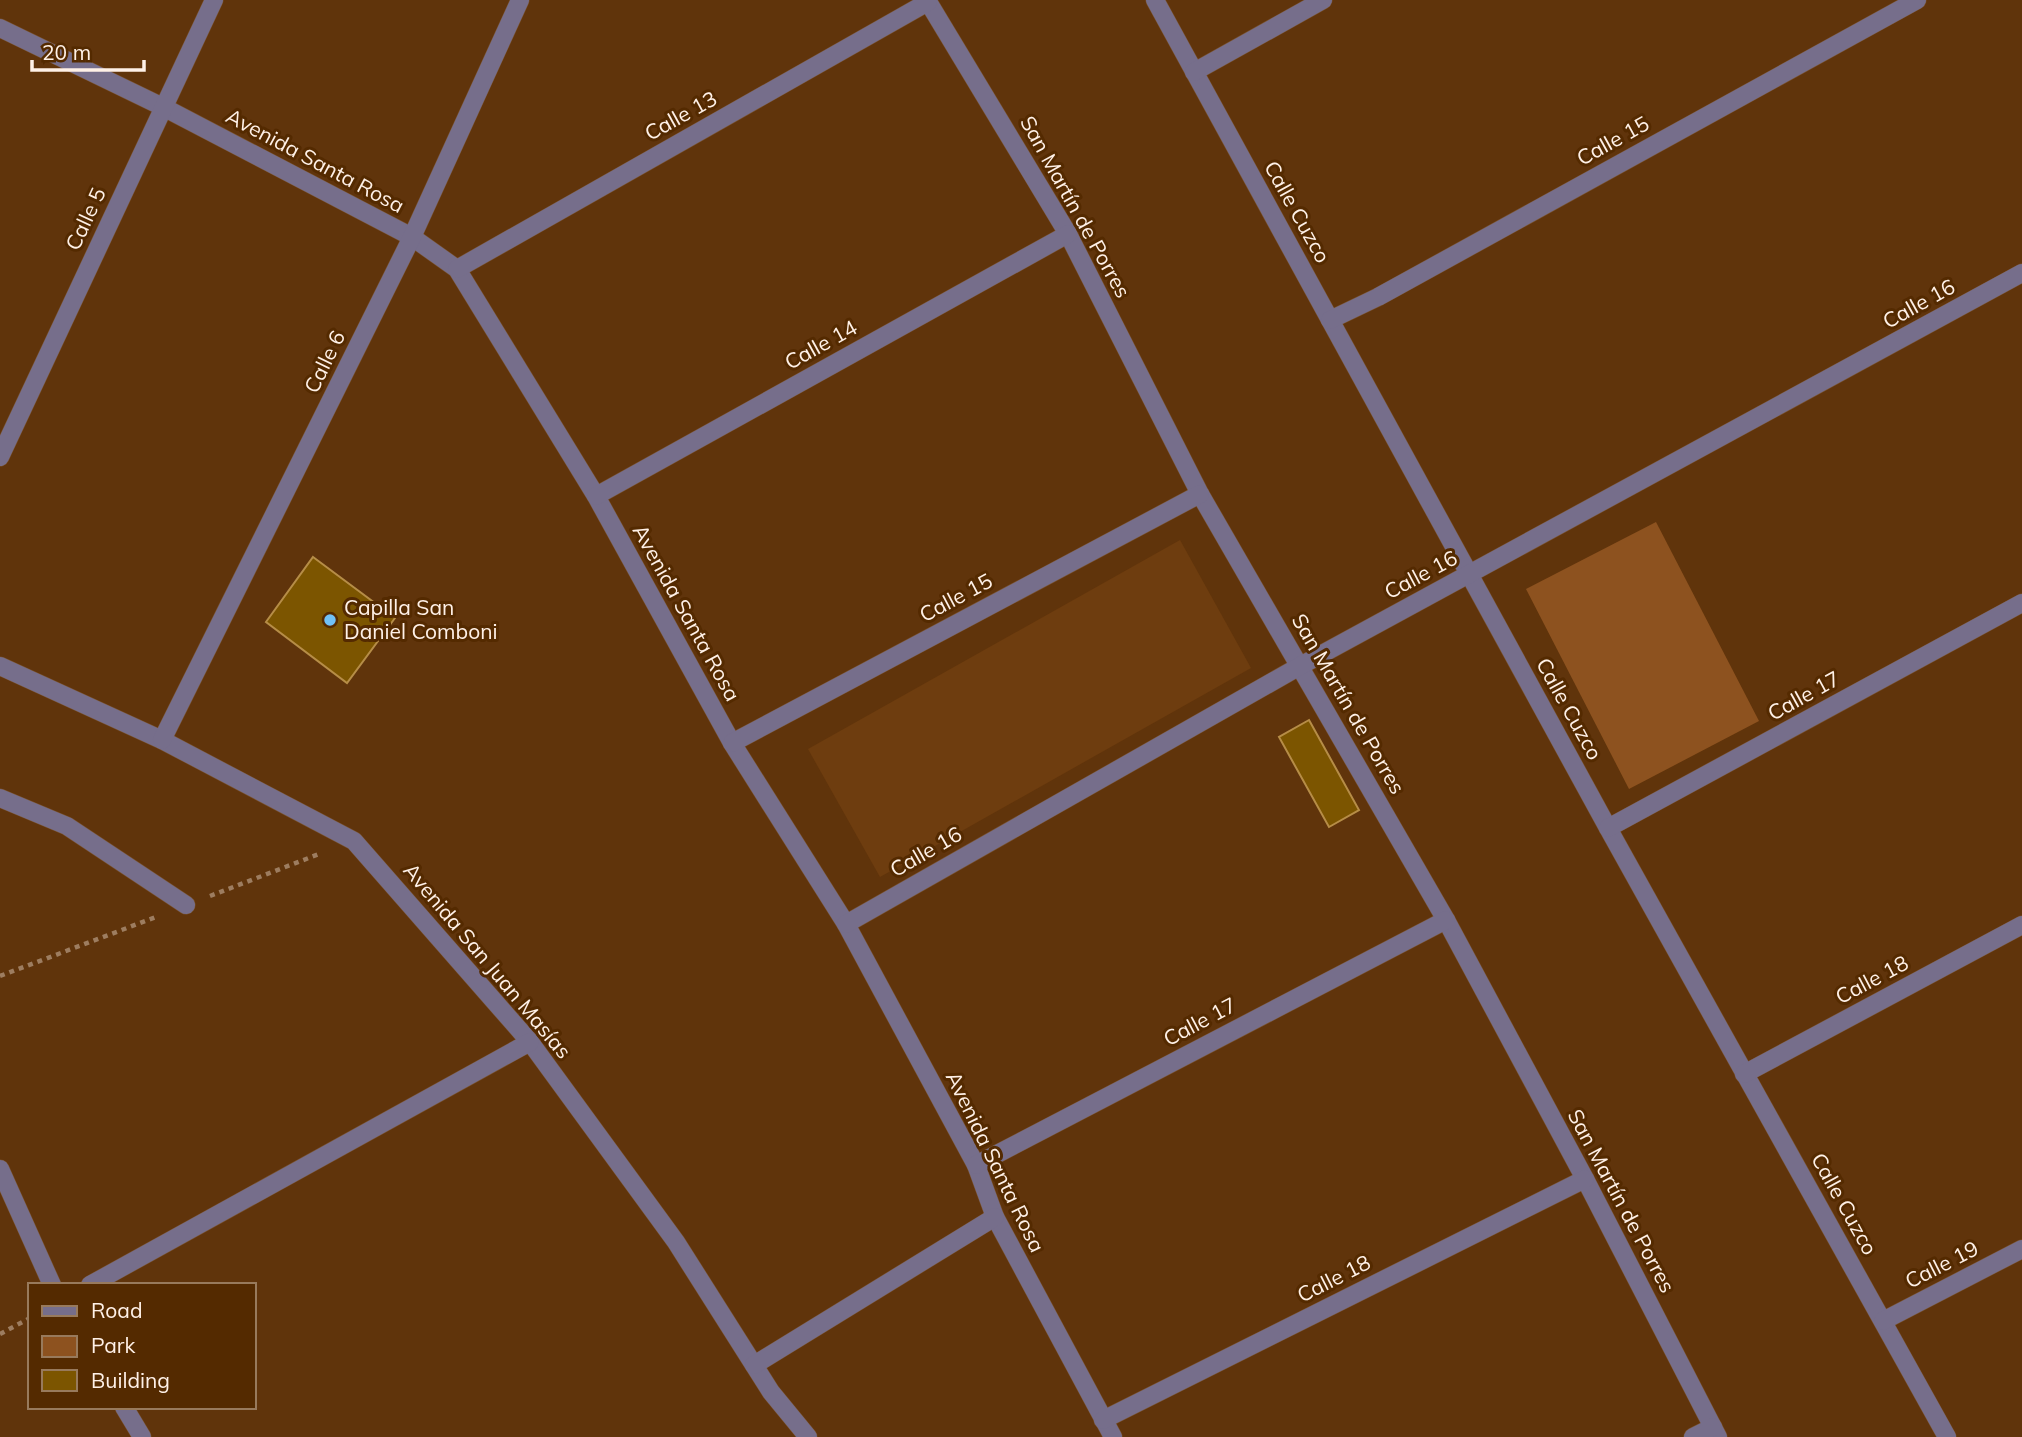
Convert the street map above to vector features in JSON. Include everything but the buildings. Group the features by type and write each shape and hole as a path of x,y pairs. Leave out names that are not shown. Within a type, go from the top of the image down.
{"street":[{"name":"Calle 5","path":"0,457 214,0"},
{"name":"Calle 6","path":"162,740 412,237 520,0"},
{"name":"Calle Cuzco","path":"1156,0 1608,828 1947,1437"},
{"path":"1194,72 1323,0"},
{"name":"Calle 15","path":"1330,320 1378,297 1917,0"},
{"name":"San Martín de Porres","path":"928,1 1068,234 1200,494 1446,920 1585,1179 1715,1432"},
{"name":"Calle 13","path":"457,269 928,1"},
{"name":"Avenida Santa Rosa","path":"0,28 163,107 412,237 457,269 596,496 732,743 846,924 976,1165 995,1217 1113,1437"},
{"name":"Calle 14","path":"596,496 1068,234"},
{"name":"Calle 16","path":"846,924 1300,666 2022,273"},
{"name":"Calle 15","path":"732,743 1200,494"},
{"name":"Calle 17","path":"1608,828 2022,603"},
{"name":"Avenida San Juan Masías","path":"0,666 162,740 354,841 530,1042 676,1242 771,1392 808,1437"},
{"path":"0,798 67,826 186,905"},
{"name":"Calle 17","path":"976,1165 1446,920"},
{"name":"Calle 18","path":"1744,1074 2022,925"},
{"path":"94,1283 530,1042"},
{"path":"0,1169 51,1283"},
{"name":"Calle 18","path":"1103,1420 1585,1179"},
{"path":"754,1365 995,1217"},
{"name":"Calle 19","path":"1884,1321 2022,1249"},
{"path":"125,1409 142,1437"},
{"path":"1693,1437 1715,1432"}],"path":[{"path":"0,1334 28,1319"}],"shaded area":[{"path":"1180,540 1251,668 880,877 808,749"}],"green space":[{"path":"1656,522 1759,721 1629,789 1526,589"}],"place":[{"name":"Capilla San Daniel Comboni","path":"330,620"}]}
